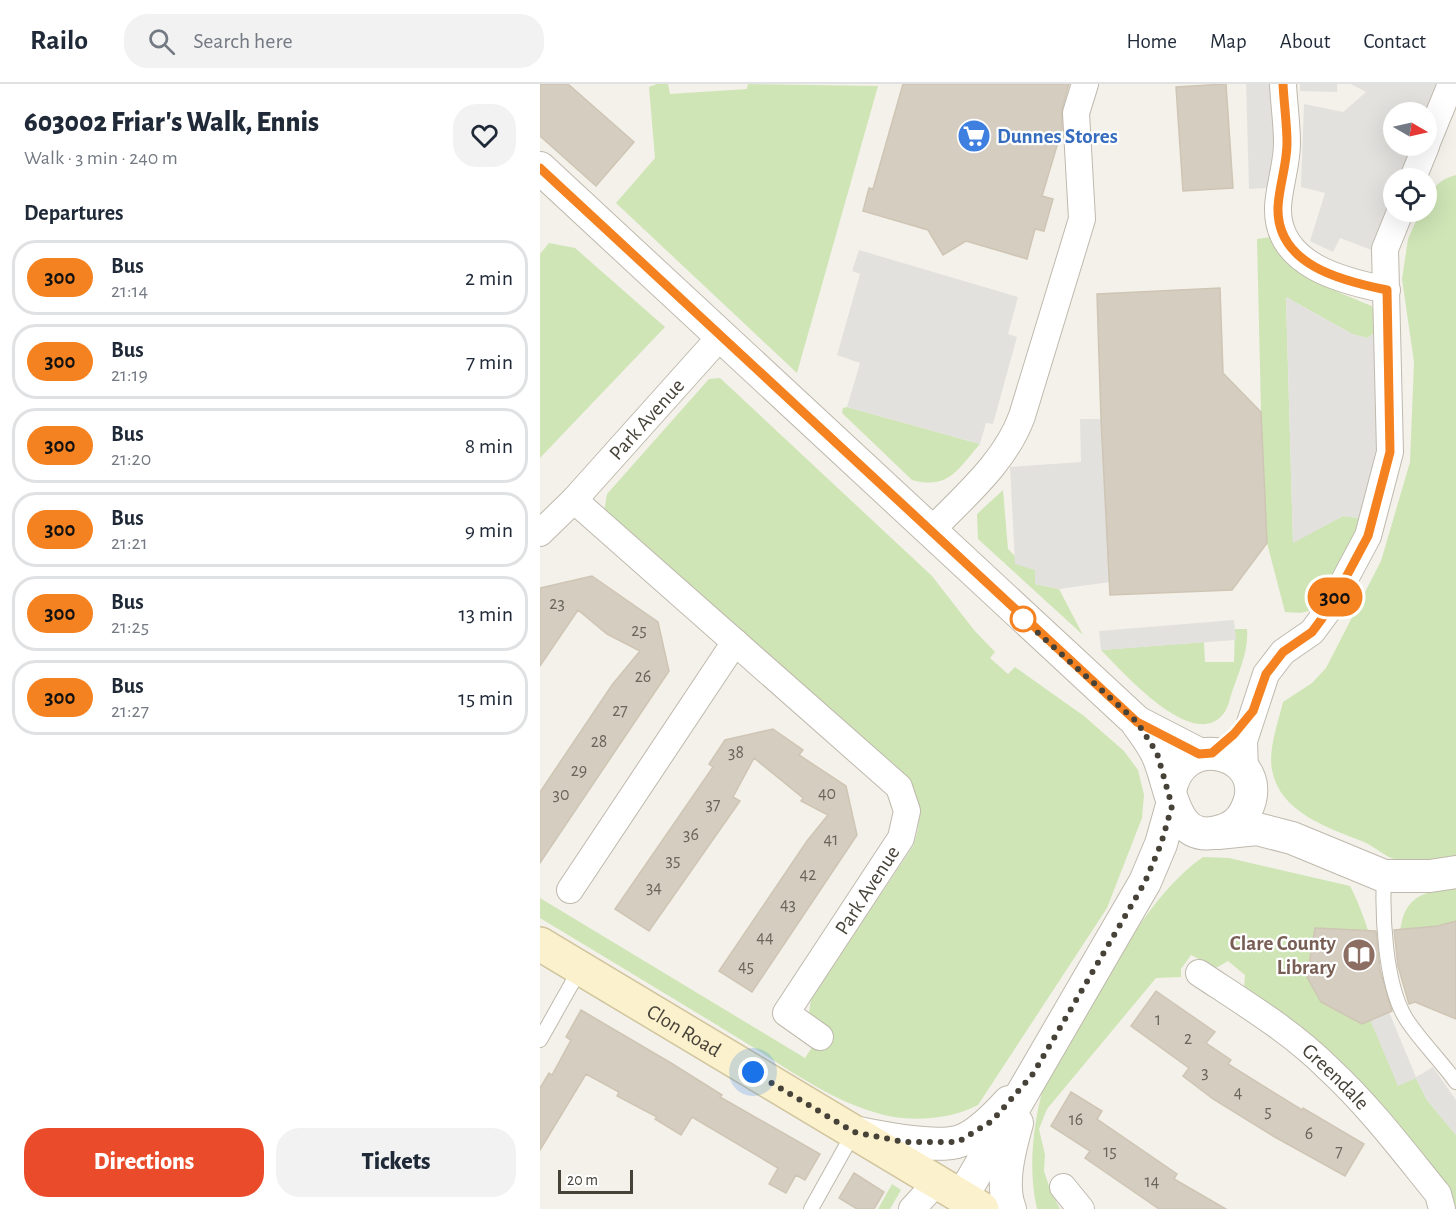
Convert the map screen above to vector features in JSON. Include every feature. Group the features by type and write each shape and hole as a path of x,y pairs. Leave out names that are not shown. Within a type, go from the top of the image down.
{"main road":[{"name":"Clon Road","path":"540,944 960,1196"}],"street":[{"path":"930,532 1003,454 1015,436 1022,416 1082,219 1076,113 1084,84"},
{"path":"1283,84 1287,145 1278,207 1279,228 1286,242 1300,258 1340,280 1387,290"},
{"path":"1437,118 1451,84"},
{"path":"540,168 1137,722 1157,753 1171,799 1182,822 1208,832 1257,829 1292,838 1384,876 1430,876 1456,872"},
{"path":"1145,882 1171,853 1208,832 1230,828 1240,820 1250,797 1244,741 1266,674 1283,652 1312,632 1329,609 1368,536 1390,452 1385,249 1396,222"},
{"name":"Park Avenue","path":"540,533 574,500 720,337"},
{"name":"Park Avenue","path":"574,500 899,787 907,811 902,838 786,1013 820,1037"},
{"path":"570,890 735,642"},
{"path":"912,1209 960,1196 1145,882 1161,844 1178,769 1234,734 1253,711"},
{"path":"1137,722 1205,754 1225,755 1236,762 1268,815 1292,838"},
{"name":"Greendale","path":"1199,973 1284,1030 1328,1067 1368,1107 1438,1194 1442,1209"},
{"path":"854,1132 904,1142 958,1142 992,1121 1033,1074"},
{"path":"1010,1209 1007,1200 1007,1167 1014,1134 1033,1074"},
{"path":"1063,1187 1081,1209"}],"lane":[{"path":"1384,876 1383,909 1390,971 1404,1016 1456,1082"},
{"path":"540,1040 580,969"},
{"path":"811,1209 854,1132"}],"green space":[{"path":"668,84 670,94 747,89 748,84 878,86 797,373 616,203 655,158 649,87"},
{"path":"1456,175 1456,857 1411,862 1388,857 1364,842 1336,831 1295,808 1277,785 1272,770 1271,753 1283,702 1312,683 1326,668 1381,561 1410,462 1414,362 1402,279 1408,239 1416,222 1437,222 1437,185"},
{"path":"1271,237 1277,249 1299,271 1329,288 1372,306 1379,330 1367,338 1352,334 1286,297 1293,542 1343,516 1360,518 1341,568 1328,593 1313,609 1299,613 1285,612 1267,543 1257,239"},
{"path":"549,243 575,248 665,327 540,458 540,254"},
{"path":"720,378 932,576 974,630 995,652 990,658 1008,674 1015,667 1084,716 1124,751 1138,770 1144,795 1142,818 1107,908 978,1105 958,1113 915,1119 894,1117 854,1105 834,1096 540,918 540,898 805,1058 826,1026 809,1013 811,999 913,846 916,837 919,819 917,802 906,777 604,511 607,494 709,379"},
{"path":"847,407 980,444 959,469 944,480 925,482 912,480 842,413 843,408"},
{"path":"1003,490 1008,549 1015,556 1015,563 1036,570 1035,584 1059,589 1083,635 978,539 977,514"},
{"path":"1235,629 1247,629 1245,653 1227,708 1211,723 1195,723 1177,716 1141,690 1101,650 1204,642 1205,662 1234,662"},
{"path":"1203,857 1229,858 1350,886 1369,933 1376,958 1398,1085 1416,1078 1427,1100 1456,1135 1456,1209 1244,988 1245,975 1228,961 1216,968 1191,955 1181,969 1181,977 1156,978 1047,1109 1039,1129 1045,1155 1044,1171 1060,1209 1037,1209 1033,1176 1033,1141 1047,1074 1134,933 1167,890"},
{"path":"1456,887 1456,962 1399,945 1403,918 1412,901 1430,892"},
{"path":"892,1184 901,1190 890,1209 878,1209"}],"shaded area":[{"path":"1246,84 1271,84 1275,150 1270,188 1249,189"},
{"path":"1300,84 1337,84 1337,92 1300,91"},
{"path":"1351,84 1442,84 1432,102 1383,102 1383,156 1413,156 1408,168 1383,168 1383,222 1386,222 1374,251 1340,238 1333,252 1310,241 1325,193 1301,187 1304,104 1343,112 1366,92"},
{"path":"859,250 1018,297 1008,334 1017,337 993,424 986,423 980,444 847,407 860,363 837,355 860,274 852,271"},
{"path":"1286,297 1352,334 1367,338 1379,330 1378,467 1360,518 1343,516 1293,543"},
{"path":"1080,419 1101,419 1110,582 1059,589 1035,584 1035,570 1015,564 1010,467 1081,462"},
{"path":"1234,620 1236,640 1101,650 1099,631"},
{"path":"1377,983 1416,1077 1433,1067 1456,1100 1456,1135 1427,1100 1416,1078 1398,1086 1358,991"}],"building":[{"path":"540,84 568,84 634,142 596,186 540,136"},
{"name":"Dunnes Stores","path":"903,84 1069,84 1062,109 1062,129 1042,196 1053,199 1044,231 1035,229 1027,259 966,241 943,255 928,230 863,211 869,188 873,189"},
{"path":"1226,84 1233,188 1183,191 1176,87"},
{"path":"1220,288 1223,373 1261,412 1267,543 1232,590 1110,595 1097,294"},
{"path":"592,576 658,622 669,671 540,863 540,792 612,685 640,651 607,634 578,610 540,666 540,588"},
{"path":"773,729 803,750 799,755 846,786 857,835 752,992 719,971 807,841 828,815 801,801 803,798 754,758 733,797 740,801 649,931 615,909 713,767 709,764 725,740"},
{"path":"1456,921 1456,1019 1415,1002 1409,1004 1398,966 1394,930 1438,926"},
{"path":"1315,928 1376,931 1380,970 1392,1011 1362,1024 1321,1002 1307,977"},
{"path":"1156,991 1215,1032 1206,1043 1231,1060 1228,1064 1302,1110 1303,1108 1364,1144 1345,1176 1213,1099 1183,1076 1189,1068 1131,1026"},
{"path":"581,1010 722,1095 720,1097 820,1154 805,1180 796,1175 786,1193 769,1184 778,1168 692,1117 681,1135 655,1119 657,1117 617,1096 619,1092 586,1074 540,1150 540,1088 549,1073 552,1075 571,1040 566,1037"},
{"path":"1071,1092 1102,1111 1097,1119 1177,1174 1174,1179 1226,1209 1159,1209 1085,1158 1090,1151 1051,1126"},
{"path":"854,1173 884,1192 874,1209 857,1209 839,1198"}],"bus line":[{"name":"300","path":"540,168 635,254 720,337 806,414 1017,614 1137,722 1199,754 1212,753 1234,734 1253,711 1266,674 1283,652 1312,632 1329,609 1368,536 1390,452 1387,290 1340,280 1300,258 1286,242 1279,228 1278,207 1287,145 1283,84"}],"place":[{"name":"Dunnes Stores","path":"974,136"},
{"name":"Clare County Library","path":"1359,955"}],"route":[{"path":"753,1072 854,1132 904,1142 958,1142 992,1121 1033,1074 1145,882 1161,844 1172,806 1170,792 1157,753 1137,722 1017,614 1023,619"}]}
